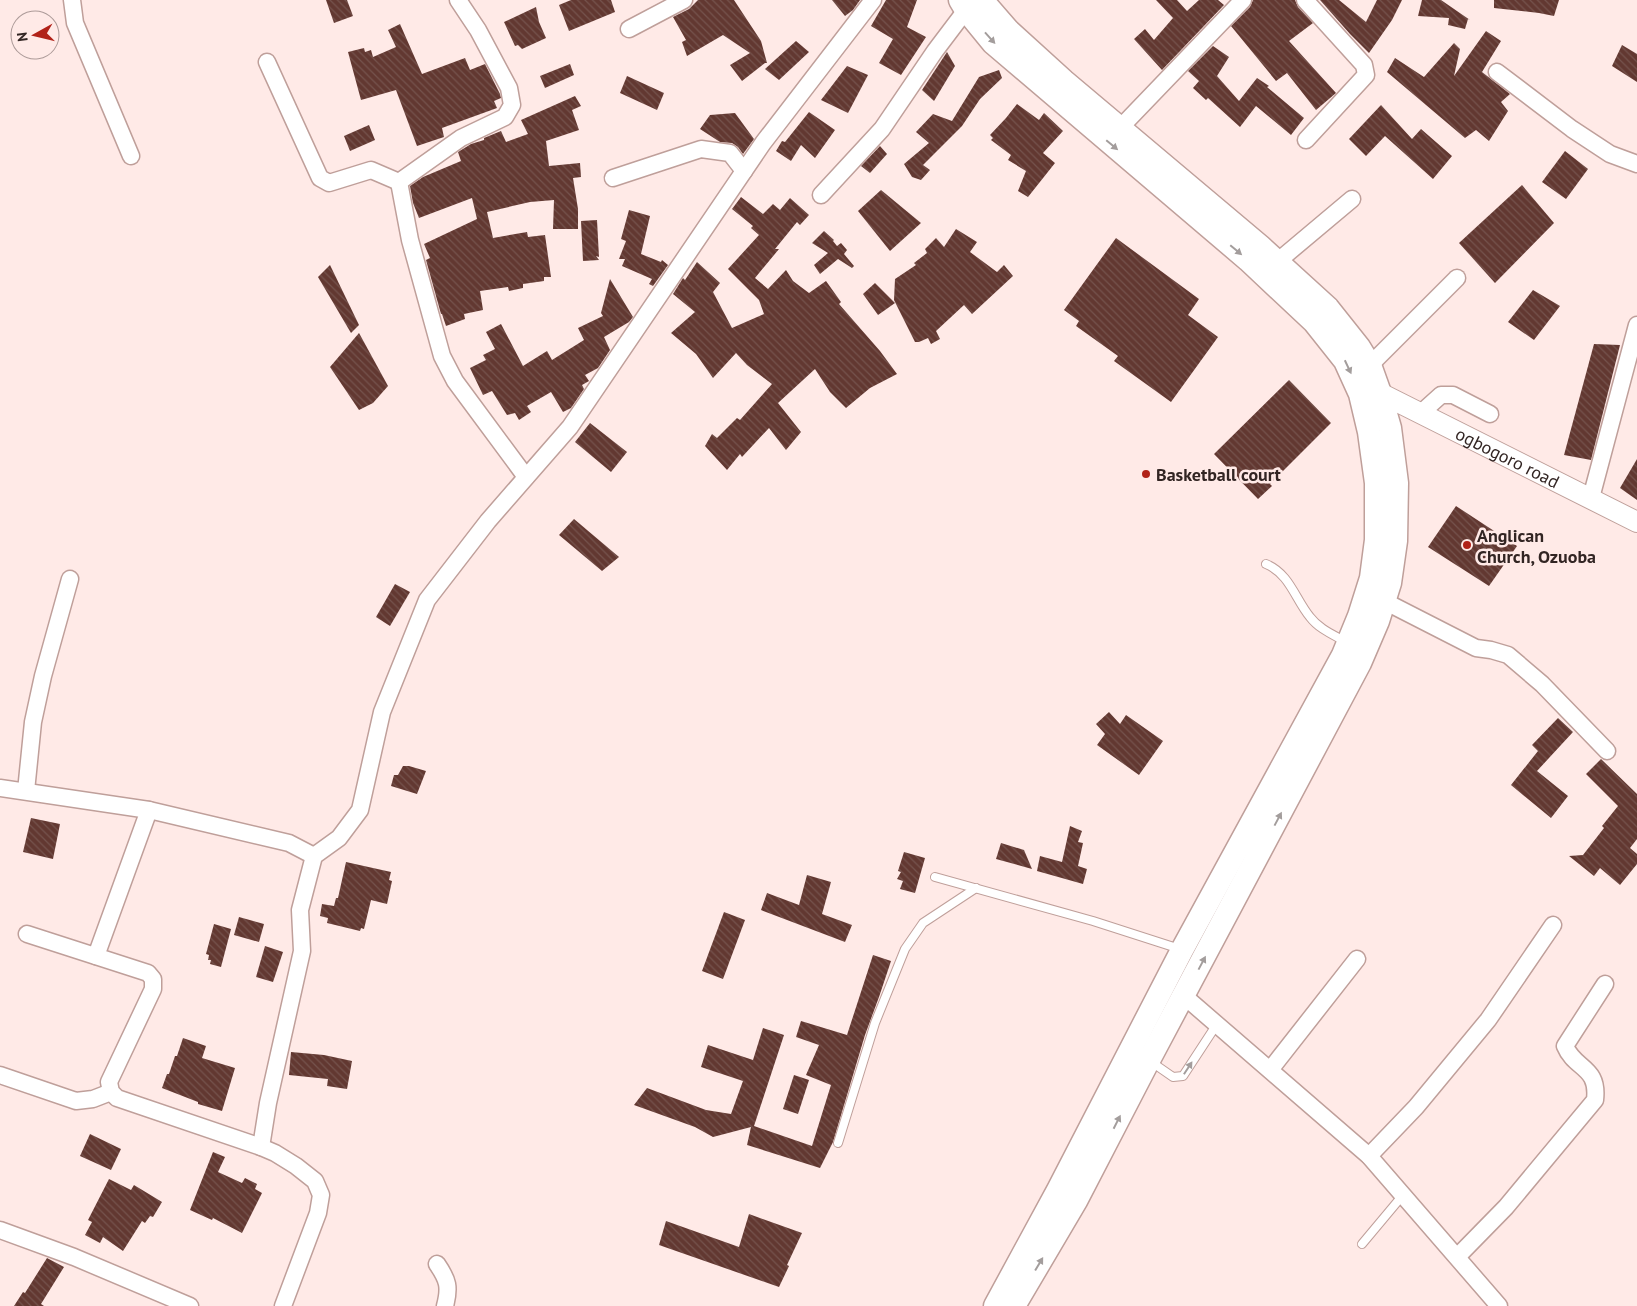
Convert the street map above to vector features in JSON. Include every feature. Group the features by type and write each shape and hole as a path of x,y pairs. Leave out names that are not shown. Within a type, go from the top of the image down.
{"main road":[{"path":"969,4 1008,30 1064,81 1278,262 1328,308 1370,364 1369,432 1376,482 1376,540 1371,578 1359,616 1343,655 1182,950 1014,1306"},
{"path":"969,4 993,43 1248,260 1314,322 1370,393 1390,428 1396,483 1396,540 1390,583 1378,621 1360,664 1149,1060 1067,1196 995,1306"}],"street":[{"path":"72,0 75,23 131,156"},
{"path":"399,182 461,138 505,117 512,105 509,88 478,30 458,0"},
{"path":"629,29 684,0"},
{"path":"261,1147 268,1103 302,951 300,910 314,856 339,838 360,810 382,712 427,600 488,521 570,426 763,143 873,0"},
{"path":"1120,128 1243,0"},
{"path":"1305,0 1364,65 1366,75 1306,140"},
{"path":"821,195 882,128 969,4"},
{"path":"267,62 320,178 328,183 371,170 399,182"},
{"path":"1497,72 1572,129 1610,154 1637,164"},
{"path":"612,178 701,149 730,153 744,171"},
{"path":"399,182 410,240 442,356 455,381 526,477"},
{"path":"1278,262 1352,199"},
{"path":"1370,364 1457,278"},
{"path":"1591,498 1637,325"},
{"name":"ogbogoro road","path":"1370,393 1421,413 1637,522"},
{"path":"1421,413 1441,395 1453,395 1490,414"},
{"path":"26,791 33,722 43,676 70,579"},
{"path":"1384,601 1476,648 1508,655 1542,684 1607,751"},
{"path":"0,788 149,810 289,843 314,856"},
{"path":"96,956 149,810"},
{"path":"1369,1156 1416,1107 1488,1020 1553,925"},
{"path":"27,934 148,973 153,980 153,989 109,1082 111,1092 117,1098 261,1147 296,1166 315,1181 321,1195 318,1213 282,1306"},
{"path":"1270,1070 1358,960"},
{"path":"1458,1256 1506,1207 1595,1100 1596,1092 1591,1074 1567,1052 1565,1046 1605,984"},
{"path":"1184,996 1369,1156 1500,1306"},
{"path":"0,1075 76,1101 93,1099 111,1092"},
{"path":"0,1230 74,1256 190,1306"},
{"path":"437,1264 446,1277 448,1289 445,1306"}],"lane":[{"path":"1266,564 1274,567 1286,579 1311,618 1329,633 1348,643"},
{"path":"934,877 1093,921 1182,950"},
{"path":"838,1143 876,1023 905,949 923,923 976,888"},
{"path":"1149,1060 1173,1077 1182,1076 1217,1024"},
{"path":"1362,1244 1403,1195"}],"building":[{"path":"326,0 347,0 353,16 334,23"},
{"path":"571,0 611,0 615,12 569,31 559,5"},
{"path":"698,0 734,0 761,41 767,63 742,81 730,65 750,53 723,35 687,56 682,42 686,40 673,17 689,9"},
{"path":"832,0 860,0 853,10 845,16"},
{"path":"886,0 917,0 907,27 926,37 901,75 879,63 893,39 871,26"},
{"path":"1156,0 1177,0 1187,11 1199,0 1218,0 1224,5 1162,70 1134,39 1145,29 1154,40 1173,18"},
{"path":"1253,0 1295,0 1298,7 1313,23 1289,41 1336,93 1316,110 1287,73 1276,81 1231,26 1250,7"},
{"path":"1320,0 1339,0 1366,22 1377,0 1402,0 1392,20 1369,53"},
{"path":"1422,0 1441,0 1470,20 1468,19 1465,29 1448,25 1449,18 1418,16"},
{"path":"1494,0 1559,0 1554,16 1494,8"},
{"path":"536,7 539,22 546,38 522,49 518,45 515,46 504,22"},
{"path":"400,24 422,74 465,58 470,70 485,64 500,94 501,98 494,101 497,108 442,128 444,137 417,146 396,90 361,100 348,52 364,48 365,52 371,50 373,57 396,47 388,30"},
{"path":"1486,31 1501,41 1482,72 1510,94 1501,102 1508,111 1489,141 1476,130 1465,138 1387,72 1395,58 1424,77 1454,43 1460,49 1454,76"},
{"path":"796,41 809,52 779,80 765,69"},
{"path":"1622,45 1637,54 1637,82 1612,66"},
{"path":"1213,46 1229,57 1217,76 1239,101 1257,78 1269,86 1267,87 1304,118 1291,135 1256,106 1240,127 1208,98 1206,100 1193,88 1199,81 1188,71"},
{"path":"947,52 955,66 934,101 922,90"},
{"path":"570,64 574,75 545,88 540,76"},
{"path":"847,66 868,75 848,113 821,100"},
{"path":"999,70 1002,78 980,99 962,126 923,165 930,170 921,180 912,177 904,164 929,143 916,132 933,114 952,121 979,77"},
{"path":"627,76 664,93 657,110 620,93"},
{"path":"575,96 581,106 572,110 579,130 546,141 549,166 580,163 581,177 573,178 578,209 578,229 553,229 554,200 530,202 487,212 493,238 527,232 528,237 545,235 551,277 544,277 544,281 523,284 523,288 509,291 508,287 480,291 483,310 464,314 465,319 446,326 426,260 430,258 424,244 477,219 472,198 419,218 413,203 410,186 423,177 461,161 458,152 471,144 484,140 484,138 501,131 506,142 528,134 521,120"},
{"path":"1017,104 1039,120 1044,113 1063,131 1043,153 1055,163 1028,197 1018,191 1026,171 1008,160 1011,155 991,140 993,138 990,135"},
{"path":"1381,105 1412,139 1421,129 1452,156 1433,179 1385,136 1366,156 1349,139"},
{"path":"809,112 835,130 815,158 801,145 791,161 776,151 782,141 785,142"},
{"path":"735,113 754,139 743,154 732,143 720,142 700,129 710,115"},
{"path":"369,125 375,140 350,151 344,136"},
{"path":"880,146 887,154 870,173 861,166"},
{"path":"1565,151 1588,169 1566,199 1542,182"},
{"path":"1522,185 1554,223 1495,283 1459,243"},
{"path":"881,190 921,223 890,251 858,211"},
{"path":"741,197 763,214 773,204 780,210 790,198 809,215 800,225 797,222 775,249 779,249 755,278 768,289 786,270 793,281 809,293 826,281 841,302 839,304 880,351 897,374 870,388 846,408 830,392 815,369 778,403 801,432 786,450 769,428 742,457 740,454 727,470 705,446 712,434 717,438 737,418 740,420 772,384 747,365 736,353 713,378 696,354 671,333 695,312 673,294 683,278 685,280 697,262 720,283 713,292 732,328 764,314 759,300 728,269 759,235 751,228 753,226 732,209"},
{"path":"629,210 650,216 641,254 661,262 662,260 668,265 653,286 649,284 652,279 622,266 625,259 619,259 626,241 621,239"},
{"path":"597,220 599,257 596,256 599,260 583,261 581,221"},
{"path":"956,229 977,242 970,252 997,272 1004,265 1013,276 972,314 964,305 936,331 940,339 931,344 928,338 915,342 894,300 895,279 916,265 914,263 927,253 925,249 936,238 944,247"},
{"path":"824,231 834,240 837,246 841,243 847,250 844,254 854,266 852,268 838,259 820,274 814,265 828,253 812,243"},
{"path":"1116,238 1199,299 1188,315 1218,337 1171,402 1114,361 1118,356 1076,326 1079,321 1064,310"},
{"path":"330,265 359,325 351,333 318,277"},
{"path":"610,279 633,317 629,322 604,337 610,350 598,368 585,375 589,381 582,385 584,389 571,408 563,412 551,392 527,406 531,412 519,420 515,413 507,415 492,391 483,395 470,368 486,360 483,355 495,349 486,332 501,324 523,366 547,351 552,360 584,340 578,328 603,316 601,313"},
{"path":"875,283 895,303 878,315 863,294"},
{"path":"1533,290 1560,306 1534,340 1508,322"},
{"path":"359,333 388,386 373,403 359,410 330,367"},
{"path":"1594,344 1620,345 1591,460 1564,455"},
{"path":"1289,380 1331,423 1270,484 1272,486 1258,499 1214,454"},
{"path":"590,423 627,452 611,472 575,442"},
{"path":"1637,459 1637,500 1620,488"},
{"path":"1456,506 1517,546 1489,586 1428,547"},
{"path":"574,519 619,557 602,571 559,535"},
{"path":"395,584 410,592 390,626 376,617"},
{"path":"1109,712 1120,724 1126,715 1163,741 1139,775 1097,745 1105,734 1096,724"},
{"path":"1558,718 1573,732 1537,771 1568,796 1551,818 1511,785 1538,751 1532,745"},
{"path":"1601,759 1637,794 1637,839 1630,848 1637,854 1637,864 1620,885 1600,868 1594,876 1569,856 1583,855 1618,806 1586,774"},
{"path":"403,766 426,771 417,794 391,786 394,775 398,775"},
{"path":"31,818 60,824 53,859 23,852"},
{"path":"1070,826 1082,831 1078,842 1083,843 1078,866 1087,869 1083,884 1037,871 1040,856 1062,862"},
{"path":"1001,843 1024,850 1032,869 996,859"},
{"path":"904,852 925,858 915,893 900,889 903,881 897,879 901,872 898,871"},
{"path":"346,862 391,872 389,880 392,881 387,904 371,900 364,929 361,928 360,931 327,923 328,918 320,916 322,904 334,906 336,898 338,898"},
{"path":"807,875 831,882 822,914 852,925 845,942 761,910 767,893 799,905"},
{"path":"724,912 745,920 723,979 702,971"},
{"path":"239,917 264,924 259,942 234,935"},
{"path":"214,924 231,929 221,967 210,964 211,960 208,960 209,955 206,954"},
{"path":"265,946 283,952 273,982 256,977"},
{"path":"873,955 891,961 865,1035 833,1142 820,1168 747,1145 751,1127 713,1137 695,1127 634,1105 647,1088 706,1110 731,1114 743,1081 701,1067 708,1045 753,1060 763,1028 784,1035 754,1126 812,1146 831,1085 806,1075 819,1045 796,1037 801,1021 847,1035"},
{"path":"183,1038 206,1046 202,1058 235,1068 222,1111 198,1104 198,1102 162,1088"},
{"path":"291,1052 324,1055 352,1061 347,1089 327,1086 328,1079 289,1075"},
{"path":"794,1075 809,1080 798,1114 783,1109"},
{"path":"90,1134 121,1149 111,1170 80,1156"},
{"path":"213,1152 225,1157 218,1172 242,1183 245,1178 257,1184 255,1189 262,1193 242,1233 213,1218 212,1220 190,1210"},
{"path":"109,1179 131,1190 134,1185 162,1202 153,1217 150,1216 145,1223 142,1221 123,1251 103,1237 100,1243 85,1235 92,1222 88,1220"},
{"path":"749,1214 802,1233 779,1287 659,1245 666,1221 739,1247"},
{"path":"47,1258 64,1267 41,1304 44,1306 14,1306 23,1292 25,1293"}],"place":[{"name":"Basketball court","path":"1146,474"},
{"name":"Anglican Church, Ozuoba","path":"1467,545"}]}
